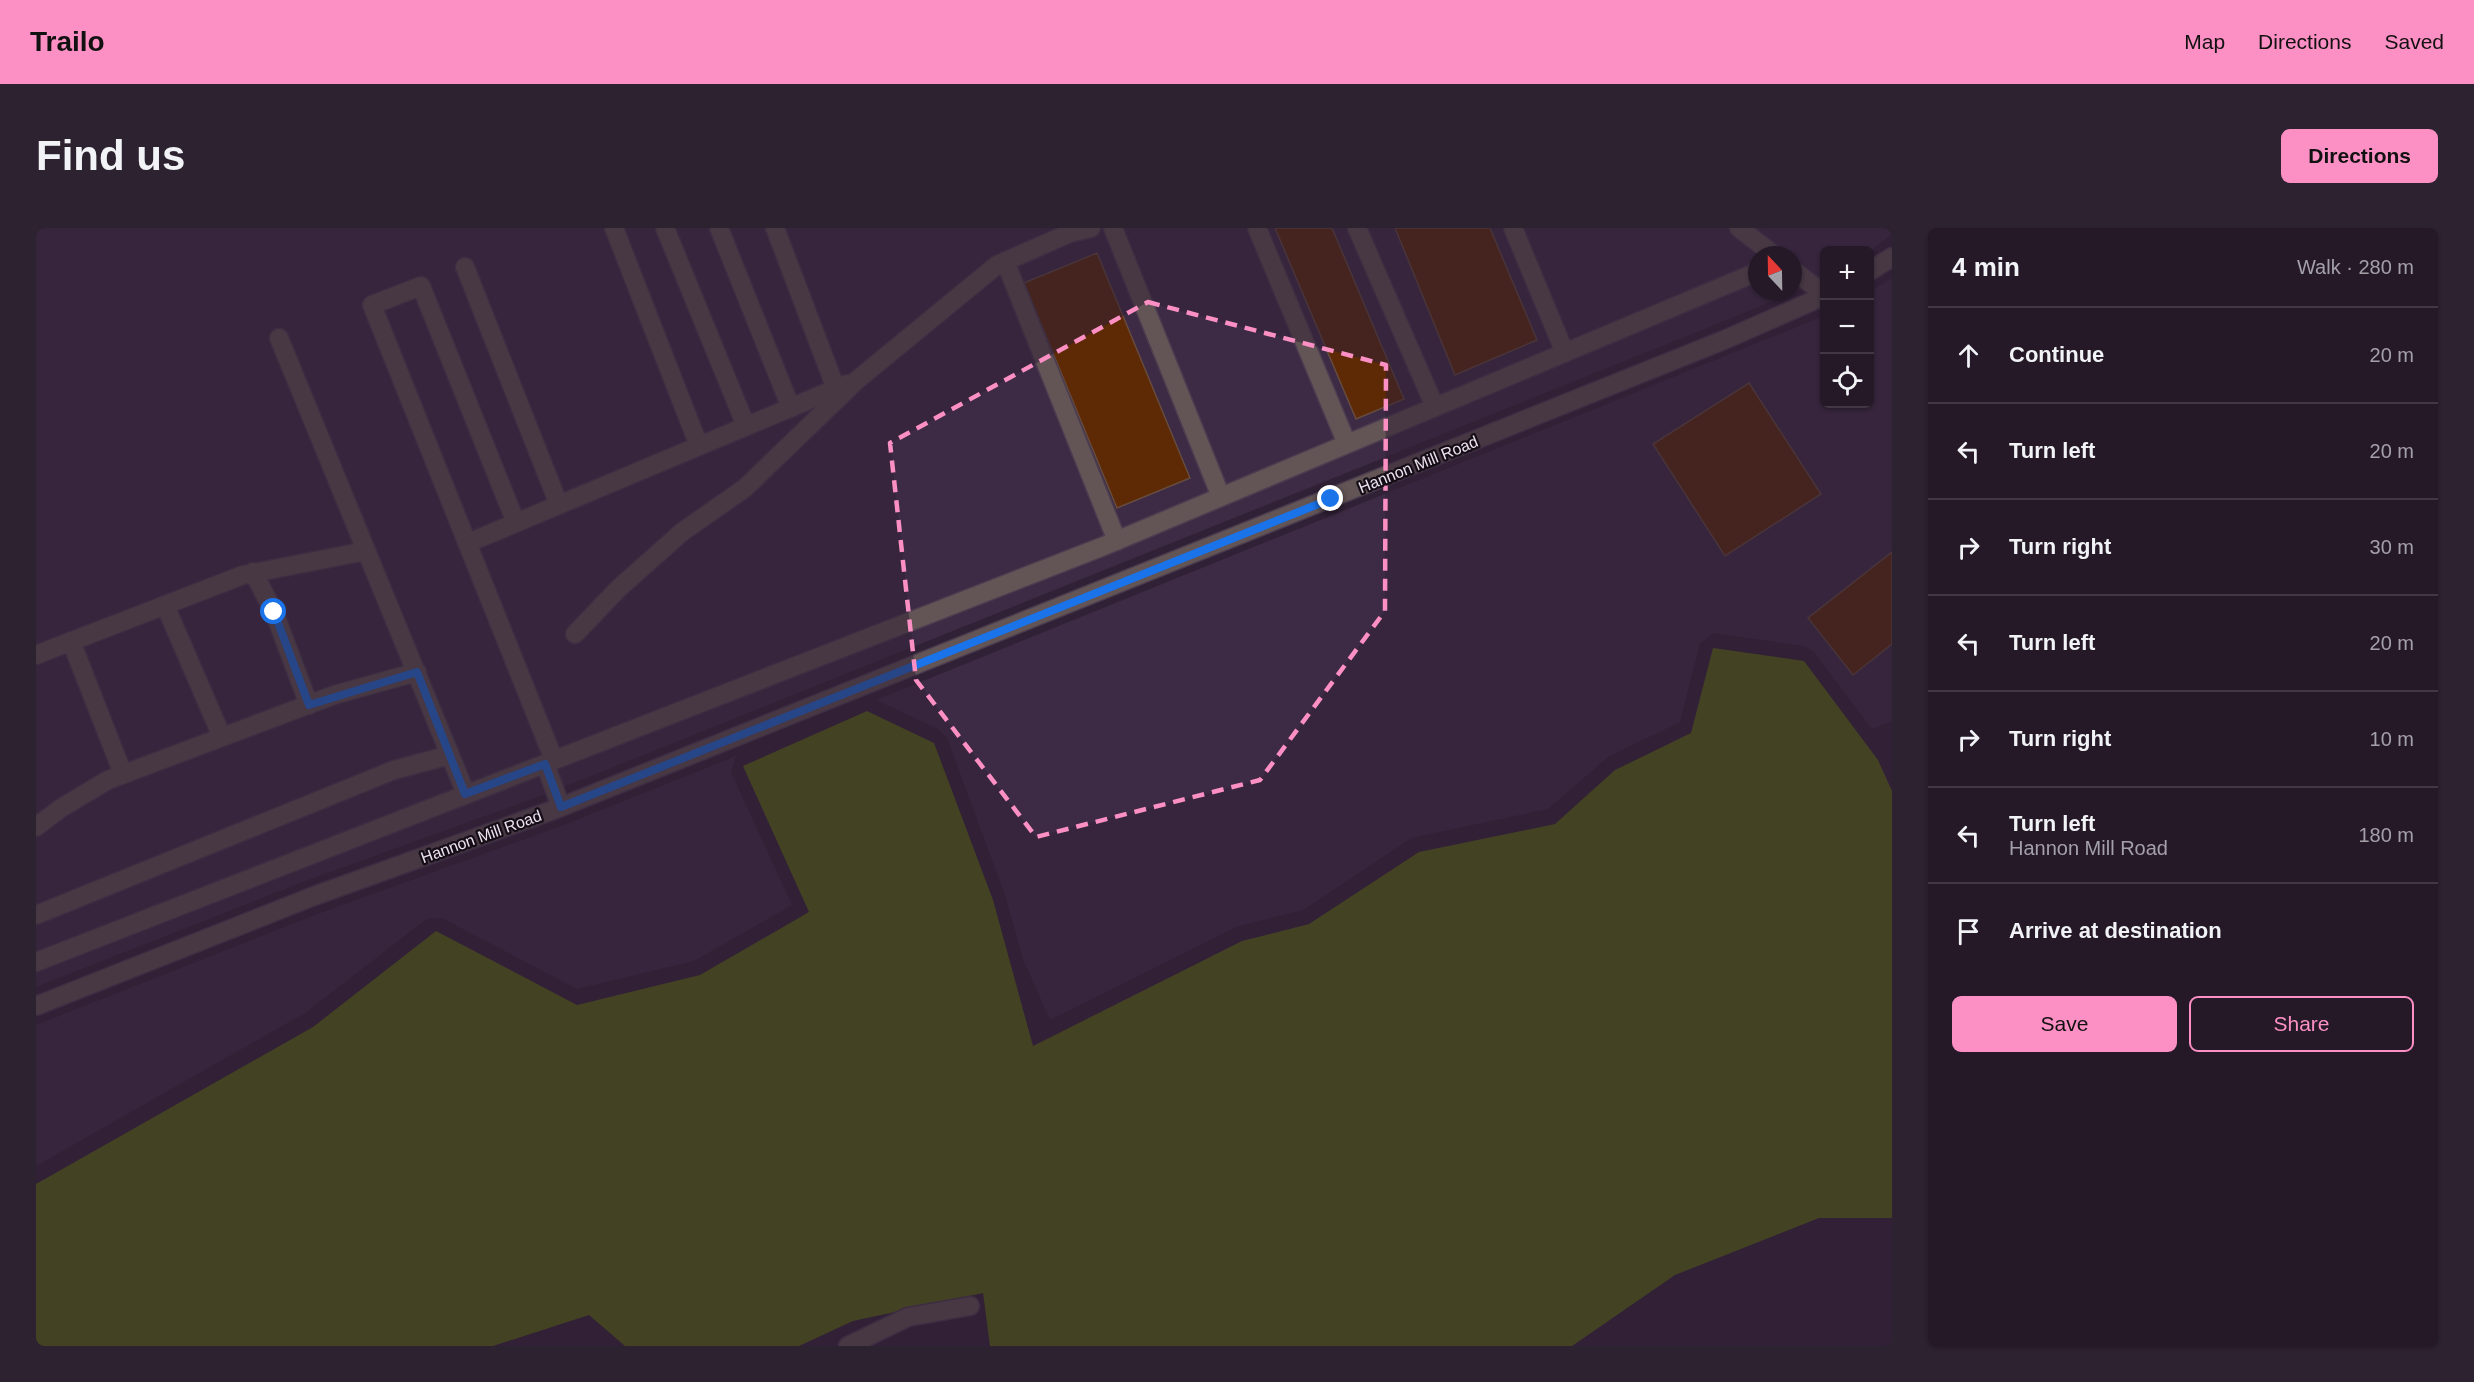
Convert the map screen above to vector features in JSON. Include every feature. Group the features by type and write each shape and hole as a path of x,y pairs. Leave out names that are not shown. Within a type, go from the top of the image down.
{"street":[{"path":"614,228 699,446"},
{"path":"665,228 746,426"},
{"path":"719,228 791,408"},
{"path":"774,228 836,389"},
{"path":"575,633 618,589 682,532 745,488 857,380 1005,261 1070,233 1091,228"},
{"path":"1113,228 1221,497"},
{"path":"1257,228 1347,444"},
{"path":"1357,228 1436,407"},
{"path":"1514,228 1565,353"},
{"path":"1739,228 1762,246"},
{"path":"1874,268 1892,257"},
{"path":"1005,261 1117,541"},
{"path":"465,267 559,505"},
{"path":"37,957 550,762 1117,541 1748,276"},
{"path":"1802,277 1820,292"},
{"path":"516,523 420,286 372,305 468,543 550,762 561,807"},
{"name":"Hannon Mill Road","path":"36,1006 314,896 561,807 1691,354 1799,310 1820,297"},
{"path":"279,338 465,794"},
{"path":"468,543 857,380"},
{"path":"36,655 253,573 366,551"},
{"path":"253,573 274,612 309,705"},
{"path":"165,605 222,737"},
{"path":"71,641 123,774"},
{"path":"36,827 61,808 108,780 309,705 417,672"},
{"path":"36,915 394,770 450,755"},
{"path":"848,1346 908,1317 970,1306"}],"highlighted area":[{"path":"1148,302 1386,365 1385,611 1260,780 1036,837 916,680 890,443"}],"shaded area":[{"path":"36,228 1892,228 1892,234 1874,248 1874,246 1820,246 1820,278 1802,288 1802,246 1748,246 1748,300 1775,300 549,793 308,880 36,987"},
{"path":"1892,278 1892,721 1872,729 1814,652 1804,646 1714,633 1700,643 1680,722 1608,757 1548,809 1411,838 1303,910 1236,927 1050,1020 1023,959 1005,895 947,738 938,729 876,700 1820,318 1820,408 1874,408 1874,289"},
{"path":"736,756 731,772 792,905 694,961 577,989 442,918 428,918 305,1013 36,1166 36,1025 320,913 561,826"}],"green space":[{"path":"1713,648 1804,661 1878,760 1892,791 1892,1218 1819,1218 1675,1275 1572,1346 990,1346 983,1293 853,1321 799,1346 625,1346 589,1315 493,1346 36,1346 36,1184 313,1027 436,931 577,1005 700,975 809,912 743,766 867,711 934,743 993,900 1033,1046 1242,941 1309,924 1419,852 1555,824 1615,770 1691,733"}],"building":[{"path":"1275,228 1332,228 1404,399 1356,419"},
{"path":"1395,228 1490,228 1537,340 1455,375"},
{"path":"1097,253 1190,478 1117,508 1024,283"},
{"path":"1749,383 1821,494 1725,556 1653,444"},
{"path":"1892,552 1892,644 1853,675 1808,618"}],"route":[{"path":"274,612 309,705 334,695 417,672 465,794 545,764 561,807 1331,499"}]}
